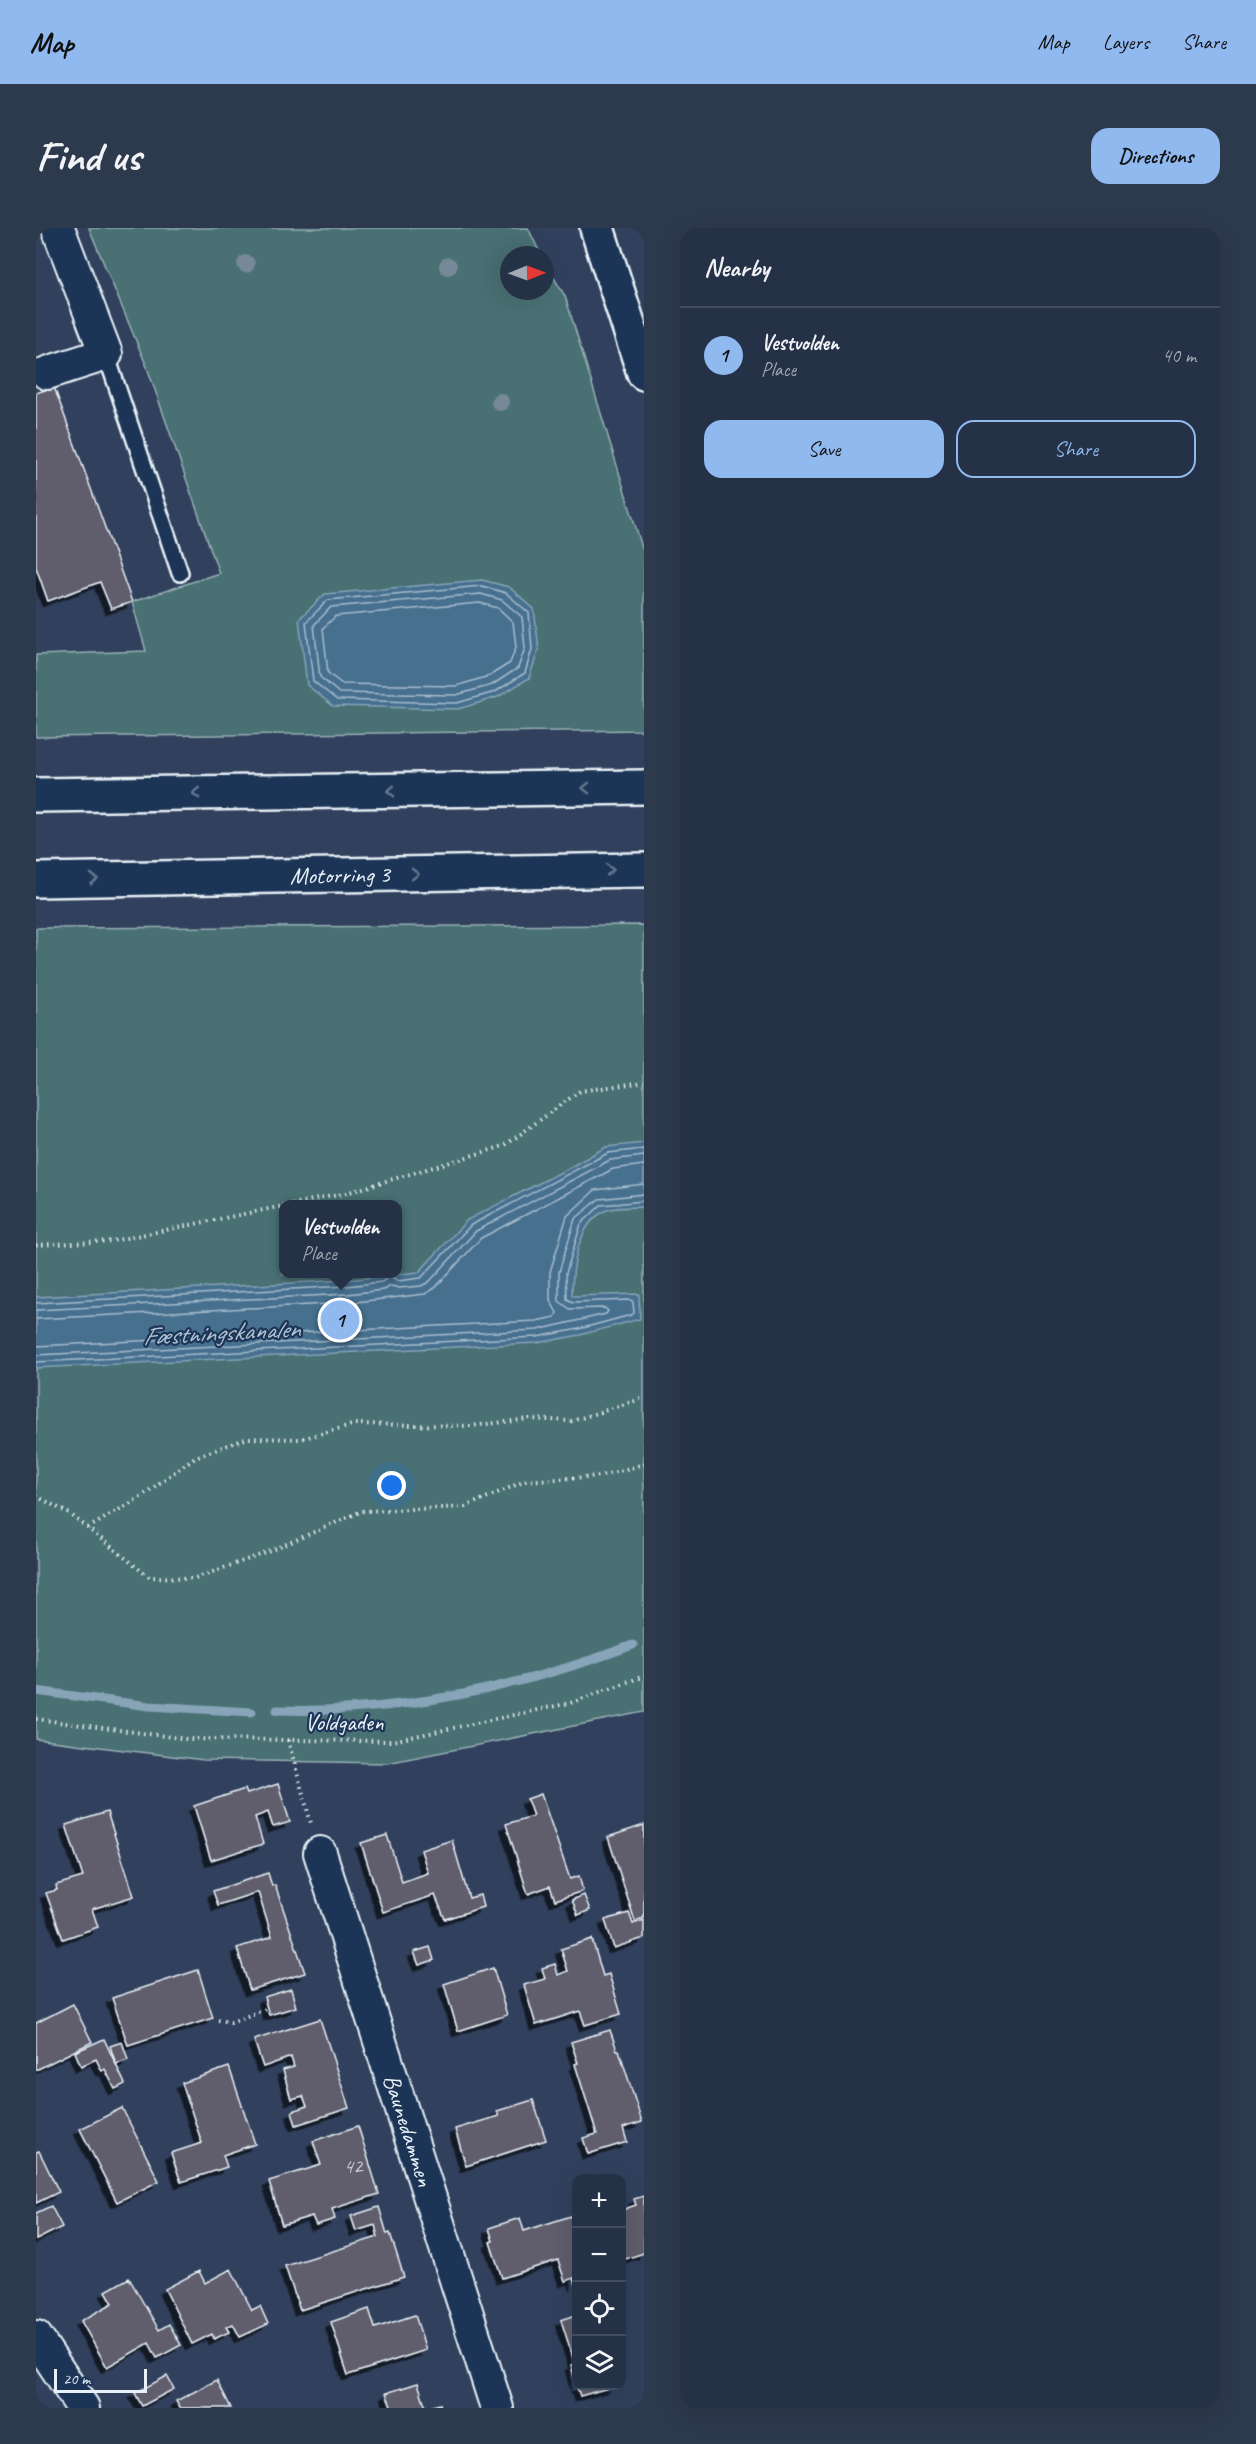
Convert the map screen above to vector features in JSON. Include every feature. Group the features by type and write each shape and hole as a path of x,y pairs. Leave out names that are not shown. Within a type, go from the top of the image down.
{"main road":[{"path":"597,228 644,373"},
{"path":"36,795 644,788"},
{"name":"Motorring 3","path":"36,880 644,870"}],"street":[{"path":"41,375 106,354 58,228"},
{"name":"Baunedammen","path":"320,1852 497,2408"},
{"path":"36,2337 83,2408"}],"lane":[{"path":"106,354 180,573"}],"path":[{"path":"312,1200 343,1194 504,1146 580,1091 644,1082"},
{"path":"36,1245 112,1241 279,1207"},
{"path":"88,1528 140,1498 195,1457 248,1438 301,1439 355,1424 471,1426 530,1419 572,1421 644,1398"},
{"path":"36,1496 70,1514 149,1577 195,1578 266,1553 362,1511 465,1507 525,1481 601,1476 644,1464"},
{"name":"Voldgaden","path":"36,1719 187,1739 392,1741 570,1703 644,1676"},
{"path":"288,1740 320,1852"},
{"path":"219,2020 231,2022 266,2009"}],"green space":[{"path":"89,228 528,228 537,246 500,246 500,300 554,300 554,278 565,296 644,554 644,730 36,737 36,655 146,651 132,602 219,573 147,367"},
{"path":"644,925 644,1712 387,1763 204,1760 36,1739 36,928"}],"water":[{"path":"482,580 509,587 534,609 539,649 529,678 498,697 458,709 333,706 307,685 299,619 325,594"},
{"name":"Fæstningskanalen","path":"644,1143 644,1207 612,1209 603,1212 587,1227 575,1261 572,1296 639,1294 640,1319 580,1335 538,1343 36,1368 36,1297 365,1278 402,1278 402,1274 419,1272 467,1220 606,1147"}],"building":[{"path":"54,387 132,602 111,609 100,582 48,601 36,567 36,393"},
{"path":"278,1784 290,1822 273,1827 268,1812 255,1817 263,1844 211,1860 194,1806 245,1789 247,1794"},
{"path":"541,1794 570,1879 579,1876 583,1891 555,1900 550,1886 528,1894 506,1824 533,1816 527,1799"},
{"path":"107,1812 134,1896 92,1909 98,1927 63,1939 46,1893 57,1890 56,1885 83,1877 66,1825"},
{"path":"644,1825 644,1918 635,1921 608,1837"},
{"path":"387,1835 402,1882 428,1873 421,1850 452,1840 469,1898 480,1895 483,1907 445,1919 435,1895 383,1912 361,1843"},
{"path":"268,1873 272,1886 275,1885 305,1973 250,1990 237,1948 272,1937 258,1892 218,1905 213,1891"},
{"path":"584,1895 590,1910 578,1915 572,1900"},
{"path":"629,1913 633,1924 644,1920 644,1938 614,1948 605,1920"},
{"path":"592,1939 603,1976 609,1974 621,2014 585,2025 580,2011 536,2025 524,1985 545,1979 542,1968 555,1964 558,1975 568,1971 561,1949"},
{"path":"430,1947 434,1960 419,1965 414,1952"},
{"path":"493,1968 507,2015 458,2031 444,1984"},
{"path":"198,1970 213,2018 128,2045 112,1998"},
{"path":"291,1989 296,2007 269,2015 264,1997"},
{"path":"73,2004 92,2042 36,2070 36,2023"},
{"path":"320,2019 349,2108 296,2125 292,2111 307,2106 303,2096 291,2099 283,2070 294,2067 291,2057 263,2067 254,2040"},
{"path":"610,2030 617,2050 619,2050 642,2122 623,2128 627,2142 588,2154 583,2138 597,2134 575,2064 578,2063 571,2042"},
{"path":"104,2039 125,2084 115,2089 105,2069 102,2071 96,2059 81,2066 75,2052"},
{"path":"122,2042 128,2060 116,2064 110,2046"},
{"path":"229,2067 255,2144 223,2155 227,2167 181,2182 171,2153 202,2143 182,2083"},
{"path":"533,2100 546,2140 466,2166 455,2129 499,2116 497,2111"},
{"path":"122,2108 159,2181 117,2202 80,2129"},
{"path":"358,2126 379,2194 332,2209 335,2219 316,2225 312,2216 282,2225 269,2181 321,2165 313,2141"},
{"path":"39,2151 59,2192 36,2203 36,2152"},
{"path":"644,2196 644,2253 626,2259 626,2209 636,2205 634,2199"},
{"path":"51,2206 62,2227 36,2240 36,2213"},
{"path":"379,2207 404,2277 300,2310 285,2266 378,2237 375,2225 356,2231 351,2216"},
{"path":"571,2216 572,2279 565,2281 558,2260 502,2278 490,2242 493,2241 489,2228 520,2218 524,2231"},
{"path":"231,2269 252,2310 260,2306 268,2324 240,2337 233,2324 226,2327 229,2332 214,2339 212,2334 192,2344 165,2289 199,2271 205,2283"},
{"path":"129,2278 159,2330 169,2324 181,2345 157,2358 149,2343 107,2367 81,2321 113,2303 106,2291"},
{"path":"369,2309 375,2328 415,2315 426,2350 348,2375 331,2322"},
{"path":"572,2316 572,2355 561,2320"},
{"path":"167,2376 174,2389 142,2406 135,2393"},
{"path":"217,2380 231,2408 180,2408 176,2401"},
{"path":"418,2383 426,2408 392,2408 386,2393"},
{"path":"578,2390 601,2390 580,2396"},
{"path":"440,2404 442,2408 426,2408"}],"waterway":[{"path":"277,1710 368,1707 458,1695 547,1673 633,1645"},
{"path":"36,1691 149,1706 252,1712"}],"place":[{"name":"Vestvolden","path":"340,1320"}]}
